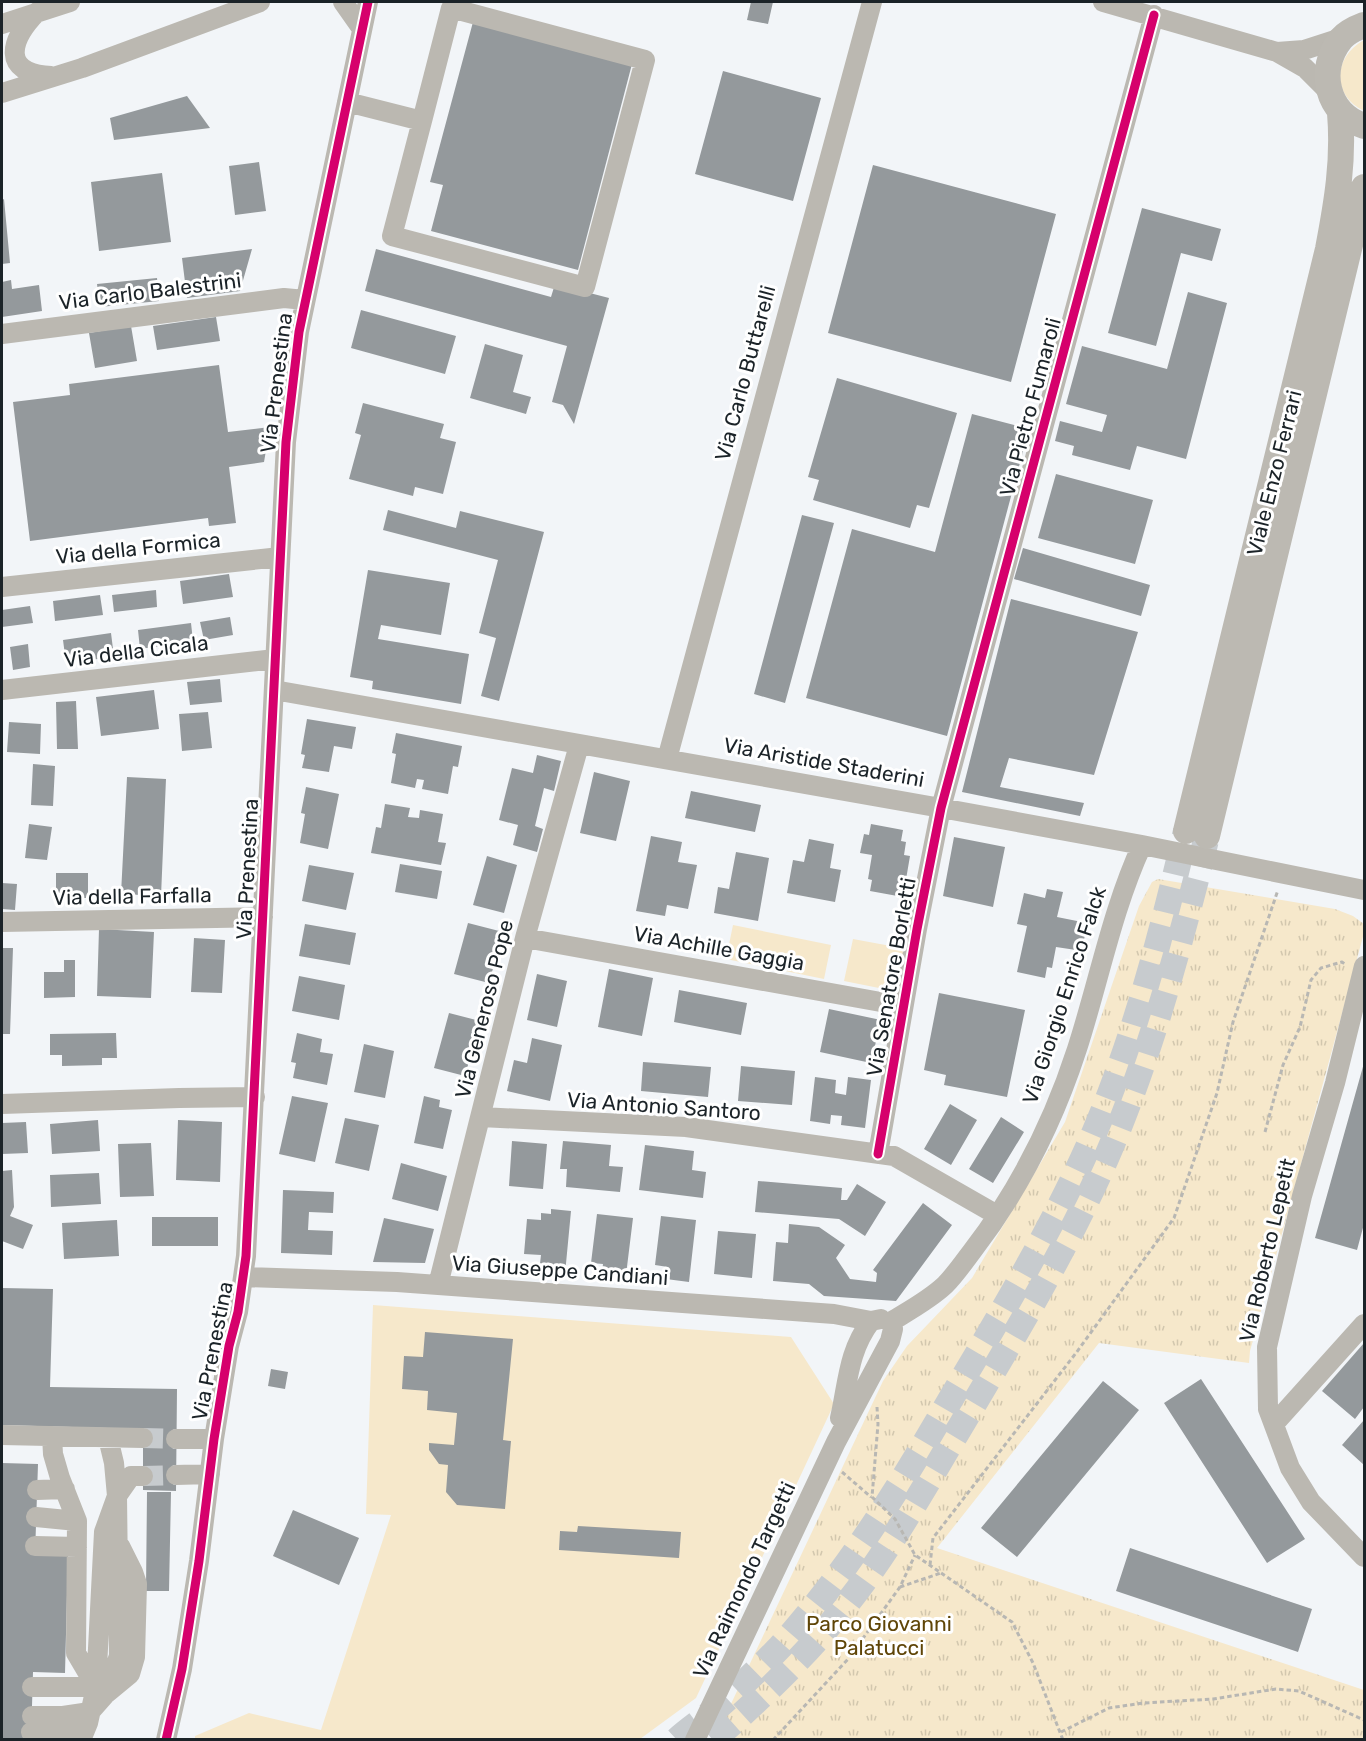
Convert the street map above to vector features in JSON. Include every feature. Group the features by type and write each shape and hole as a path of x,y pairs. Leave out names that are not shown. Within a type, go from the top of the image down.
{"main road":[{"path":"1341,38 1365,25"},
{"name":"Viale Enzo Ferrari","path":"1341,38 1329,58 1328,80 1342,140 1341,177 1328,249 1197,833 1365,187"},
{"path":"1335,103 1355,123 1365,126"}],"street":[{"path":"2,24 70,2"},
{"path":"2,93 56,77 260,2"},
{"path":"343,2 362,29"},
{"name":"Via Prenestina","path":"177,1740 179,1691 214,1439 229,1346 244,1277 289,403 305,300 368,2"},
{"name":"Via Carlo Buttarelli","path":"667,759 872,2"},
{"path":"1103,2 1278,52 1305,68 1335,103"},
{"path":"451,8 645,60 585,287 392,236 422,121 451,8"},
{"path":"37,12 19,33 15,44 15,56 26,71 56,77"},
{"name":"Via Pietro Fumaroli","path":"941,808 1154,15"},
{"path":"1278,52 1305,50 1341,38"},
{"path":"347,102 422,121"},
{"name":"Via Carlo Balestrini","path":"2,334 284,298 305,300"},
{"name":"Via della Formica","path":"2,587 280,557"},
{"name":"Via della Cicala","path":"2,690 275,659"},
{"name":"Via Aristide Staderini","path":"274,690 941,808 1142,845 1365,890"},
{"name":"Via Generoso Pope","path":"438,1285 525,938 579,745"},
{"name":"Via Senatore Borletti","path":"878,1154 903,1006 941,808"},
{"name":"Via Giorgio Enrico Falck","path":"892,1321 925,1302 945,1284 997,1215 1036,1148 1064,1085 1120,898 1142,845"},
{"name":"Via della Farfalla","path":"2,922 263,917"},
{"name":"Via Achille Gaggia","path":"525,938 903,1006"},
{"name":"Via Roberto Lepetit","path":"1363,971 1335,1083 1302,1196 1267,1347 1268,1409 1290,1468 1311,1502 1365,1557"},
{"path":"2,1104 255,1097"},
{"name":"Via Antonio Santoro","path":"481,1117 686,1127 894,1156 997,1215"},
{"name":"Via Giuseppe Candiani","path":"244,1277 438,1285 834,1314 871,1321"},
{"path":"871,1321 880,1319 892,1321"},
{"name":"Via Raimondo Targetti","path":"836,1442 849,1371 858,1340 871,1321"},
{"name":"Via Raimondo Targetti","path":"695,1740 827,1460 890,1341 892,1321"},
{"path":"1274,1424 1365,1324"},
{"path":"849,1371 859,1374 872,1372"},
{"path":"2,1435 143,1438"},
{"path":"52,1436 53,1454 71,1512 76,1653 88,1717"},
{"path":"88,1717 119,1656 117,1496 114,1463 108,1438"},
{"path":"176,1438 214,1439"},
{"path":"176,1475 210,1474"},
{"path":"88,1717 105,1532 117,1496 131,1476 143,1476"},
{"path":"36,1512 71,1512"},
{"path":"36,1512 71,1512"},
{"path":"36,1512 71,1512"},
{"name":"Via Prenestina","path":"166,1740 169,1721 179,1691"},
{"path":"88,1717 32,1710 88,1717"}],"path":[{"path":"930,1565 933,1538 1076,1353 1174,1218 1217,1093 1233,1022 1273,909 1282,874"},
{"path":"1265,1132 1283,1065 1300,1027 1311,980 1321,968 1342,962 1363,971"},
{"path":"872,1497 878,1424 876,1405"},
{"path":"827,1460 895,1519 915,1555 1012,1622 1032,1663 1063,1740"},
{"path":"773,1740 848,1659 900,1587 915,1555"},
{"path":"900,1587 941,1574"},
{"path":"1061,1732 1109,1708 1143,1703 1213,1699 1276,1689 1299,1691 1365,1719"}],"green space":[{"path":"1364,40 1364,111 1346,96 1341,86 1340,76 1346,56"},
{"name":"Parco Giovanni Palatucci","path":"1158,879 1335,909 1353,916 1364,924 1364,933 1250,1351 1249,1363 1099,1343 937,1548 1364,1690 1364,1739 714,1740 883,1381 907,1346 972,1278 1065,1122 1139,906 1152,882"},
{"path":"733,925 831,945 824,979 726,959"},
{"path":"853,939 907,949 899,992 844,981"},
{"path":"373,1305 791,1337 834,1404 776,1532 774,1532 696,1698 640,1739 195,1740 195,1736 249,1713 321,1730 391,1515 366,1514"}],"building":[{"path":"751,2 773,2 768,24 747,20"},
{"path":"473,22 632,64 578,270 431,231 443,185 430,182"},
{"path":"723,71 821,98 793,201 695,174"},
{"path":"187,96 210,128 114,140 110,118"},
{"path":"259,162 266,211 235,215 229,166"},
{"path":"873,165 1056,214 1011,382 828,333"},
{"path":"162,173 171,242 99,251 91,182"},
{"path":"4,199 10,263 2,264 2,200"},
{"path":"1142,208 1221,229 1212,261 1181,253 1156,346 1108,333"},
{"path":"252,249 240,291 187,298 182,258"},
{"path":"376,249 551,297 555,284 609,298 574,424 563,405 552,402 567,346 365,291"},
{"path":"157,278 159,301 100,307 97,284"},
{"path":"11,280 12,289 39,285 42,311 2,317 2,282"},
{"path":"1188,292 1227,303 1186,459 1137,446 1130,470 1072,455 1074,446 1055,441 1060,421 1102,432 1107,415 1066,404 1082,346 1167,369"},
{"path":"361,310 456,336 445,374 351,348"},
{"path":"216,317 220,341 157,350 153,326"},
{"path":"131,326 137,361 95,368 89,333"},
{"path":"485,344 523,355 513,392 531,397 526,414 470,398"},
{"path":"219,365 228,432 270,427 264,462 229,467 236,523 209,526 208,518 30,541 13,402 70,395 69,384"},
{"path":"837,378 957,413 929,508 917,505 910,528 813,500 819,480 808,477"},
{"path":"363,403 444,424 440,438 456,442 443,494 415,487 413,496 349,479 361,435 355,433"},
{"path":"972,414 1029,429 947,736 806,698 852,529 935,552"},
{"path":"1056,474 1153,500 1135,564 1038,538"},
{"path":"388,510 456,528 460,511 544,532 499,701 481,696 496,638 479,633 498,560 383,530"},
{"path":"802,515 834,523 785,703 754,694"},
{"path":"1023,548 1150,585 1141,616 1014,579"},
{"path":"368,570 450,583 441,635 381,625 378,639 469,654 461,704 372,689 373,681 350,677"},
{"path":"229,574 233,597 183,604 180,581"},
{"path":"156,590 157,607 114,612 112,595"},
{"path":"100,595 103,615 55,621 53,601"},
{"path":"1011,599 1138,632 1094,775 1009,758 1000,787 1084,803 1080,816 962,792"},
{"path":"30,606 33,623 2,627 2,610"},
{"path":"230,617 233,635 204,640 200,622"},
{"path":"191,623 193,641 140,649 138,630"},
{"path":"111,633 114,657 66,663 63,640"},
{"path":"28,644 30,667 13,670 10,647"},
{"path":"220,679 222,702 190,705 187,682"},
{"path":"154,690 159,729 101,736 96,697"},
{"path":"76,701 78,749 57,749 56,702"},
{"path":"208,712 212,748 182,751 179,714"},
{"path":"307,719 356,727 352,749 334,746 329,772 302,768 305,755 301,754"},
{"path":"9,722 41,724 40,754 7,752"},
{"path":"396,733 462,746 458,767 453,766 448,794 422,789 424,780 417,779 415,788 391,783 396,754 392,753"},
{"path":"537,755 561,761 554,791 544,788 535,826 543,829 537,852 513,845 518,825 499,820 512,768 533,773"},
{"path":"33,764 55,766 53,806 31,805"},
{"path":"594,772 630,781 616,841 580,833"},
{"path":"127,777 166,779 161,896 121,894"},
{"path":"306,787 339,794 328,849 300,843 305,814 301,813"},
{"path":"691,791 761,805 755,832 685,818"},
{"path":"385,804 410,808 408,817 419,818 420,810 443,814 438,842 446,843 441,865 371,853 376,827 381,828"},
{"path":"29,824 52,827 47,860 25,858"},
{"path":"871,824 903,830 901,841 906,842 904,855 910,856 903,897 870,891 872,880 868,879 872,855 860,853 864,834 869,835"},
{"path":"651,836 682,842 678,862 697,865 688,909 667,905 665,916 636,911"},
{"path":"954,837 1005,847 993,907 943,896"},
{"path":"809,839 834,844 830,868 841,870 835,902 787,893 793,860 804,862"},
{"path":"736,852 769,858 758,921 714,913 718,887 729,889"},
{"path":"487,856 517,865 504,913 473,905"},
{"path":"400,864 442,871 437,899 395,892"},
{"path":"309,865 354,873 346,910 302,901"},
{"path":"56,873 88,873 88,898 56,898"},
{"path":"2,883 17,884 15,910 2,909"},
{"path":"1047,889 1063,892 1057,917 1087,923 1084,940 1078,940 1076,950 1056,947 1052,968 1047,967 1045,978 1017,972 1027,926 1017,924 1024,893 1045,898"},
{"path":"468,923 503,932 489,983 454,974"},
{"path":"305,924 356,933 350,965 299,956"},
{"path":"99,929 154,932 151,998 97,996"},
{"path":"194,938 225,940 222,993 191,992"},
{"path":"2,948 13,948 10,1034 2,1034"},
{"path":"64,960 75,960 75,997 44,998 44,972 64,972"},
{"path":"609,969 653,978 642,1036 598,1027"},
{"path":"537,974 567,981 557,1027 527,1020"},
{"path":"299,976 345,985 339,1020 292,1011"},
{"path":"679,990 747,1003 741,1035 674,1022"},
{"path":"939,993 1025,1010 1007,1097 944,1085 946,1075 924,1070"},
{"path":"829,1009 881,1020 871,1063 820,1052"},
{"path":"449,1013 480,1021 465,1076 434,1068"},
{"path":"116,1033 117,1058 102,1058 102,1065 62,1066 62,1055 50,1055 50,1034"},
{"path":"297,1033 322,1039 320,1052 333,1054 327,1085 293,1078 296,1063 291,1062"},
{"path":"532,1038 562,1045 550,1101 507,1091 514,1060 527,1063"},
{"path":"364,1044 394,1051 385,1098 354,1092"},
{"path":"643,1062 711,1067 708,1097 641,1091"},
{"path":"1364,1063 1364,1224 1357,1250 1315,1238"},
{"path":"741,1066 795,1071 792,1105 738,1101"},
{"path":"815,1077 836,1080 835,1093 846,1095 848,1077 871,1080 865,1128 841,1125 842,1116 831,1115 830,1124 810,1121"},
{"path":"292,1096 328,1103 315,1162 279,1154"},
{"path":"424,1096 440,1100 439,1107 452,1110 443,1149 414,1143"},
{"path":"950,1104 977,1120 951,1165 924,1149"},
{"path":"1001,1117 1024,1132 993,1183 969,1169"},
{"path":"345,1118 379,1125 369,1171 335,1163"},
{"path":"98,1120 100,1151 52,1154 50,1124"},
{"path":"178,1120 222,1122 220,1182 176,1180"},
{"path":"26,1122 28,1153 2,1154 2,1123"},
{"path":"512,1141 547,1144 543,1189 509,1186"},
{"path":"563,1141 611,1145 609,1166 623,1167 620,1192 566,1187 567,1169 560,1169"},
{"path":"151,1143 154,1196 120,1197 118,1144"},
{"path":"645,1145 694,1151 692,1170 706,1172 703,1198 639,1190"},
{"path":"401,1163 447,1176 438,1211 392,1199"},
{"path":"12,1170 14,1207 10,1216 33,1225 23,1249 2,1241 2,1171"},
{"path":"99,1173 101,1204 51,1207 50,1175"},
{"path":"758,1181 842,1188 841,1200 847,1200 857,1184 886,1202 865,1236 839,1219 755,1212"},
{"path":"283,1190 334,1192 333,1213 309,1212 308,1230 333,1231 332,1255 281,1253"},
{"path":"923,1203 952,1225 896,1301 824,1296 809,1284 773,1281 776,1242 788,1243 789,1224 819,1227 845,1245 836,1258 850,1279 876,1282 877,1273 873,1270"},
{"path":"551,1209 571,1211 565,1274 539,1272 541,1255 524,1254 527,1219 541,1220 541,1213 551,1214"},
{"path":"597,1214 633,1218 626,1275 602,1272 603,1264 591,1263"},
{"path":"661,1216 696,1220 689,1282 666,1279 668,1267 655,1265"},
{"path":"152,1217 218,1217 218,1246 152,1246"},
{"path":"384,1218 434,1229 425,1263 373,1262"},
{"path":"117,1220 119,1256 64,1259 62,1223"},
{"path":"718,1231 756,1234 752,1278 714,1274"},
{"path":"2,1288 53,1289 50,1387 177,1389 176,1491 143,1490 143,1429 2,1425"},
{"path":"425,1332 513,1339 503,1440 511,1441 505,1509 457,1505 446,1492 448,1465 439,1464 429,1450 429,1443 454,1445 457,1413 427,1410 428,1391 402,1389 404,1356 423,1357"},
{"path":"1364,1343 1364,1407 1355,1419 1322,1391"},
{"path":"271,1369 288,1372 285,1389 268,1386"},
{"path":"1201,1379 1305,1539 1267,1563 1164,1403"},
{"path":"1103,1381 1139,1410 1017,1557 981,1528"},
{"path":"1364,1420 1364,1465 1342,1445"},
{"path":"2,1463 38,1464 35,1555 68,1556 65,1673 33,1672 31,1740 2,1740"},
{"path":"147,1492 171,1492 169,1591 146,1591"},
{"path":"293,1510 359,1538 339,1585 273,1556"},
{"path":"578,1526 681,1532 679,1558 559,1550 560,1531 577,1532"},
{"path":"1130,1548 1312,1609 1298,1652 1116,1591"}],"tunnel":[{"path":"677,1740 738,1689 780,1647 828,1590 871,1529 911,1466 1026,1269 1063,1201 1110,1094 1147,982 1186,831"},
{"path":"713,1740 767,1691 801,1656 834,1620 865,1580 922,1492 1042,1286 1080,1215 1128,1105 1166,991 1207,836"},
{"path":"143,1438 176,1439"},
{"path":"143,1476 176,1475"}],"cycle path":[{"path":"166,1740 182,1669 199,1561 214,1439 246,1256 286,442 299,332 368,2"},
{"path":"878,1154 917,929 941,808 1154,15"}]}
